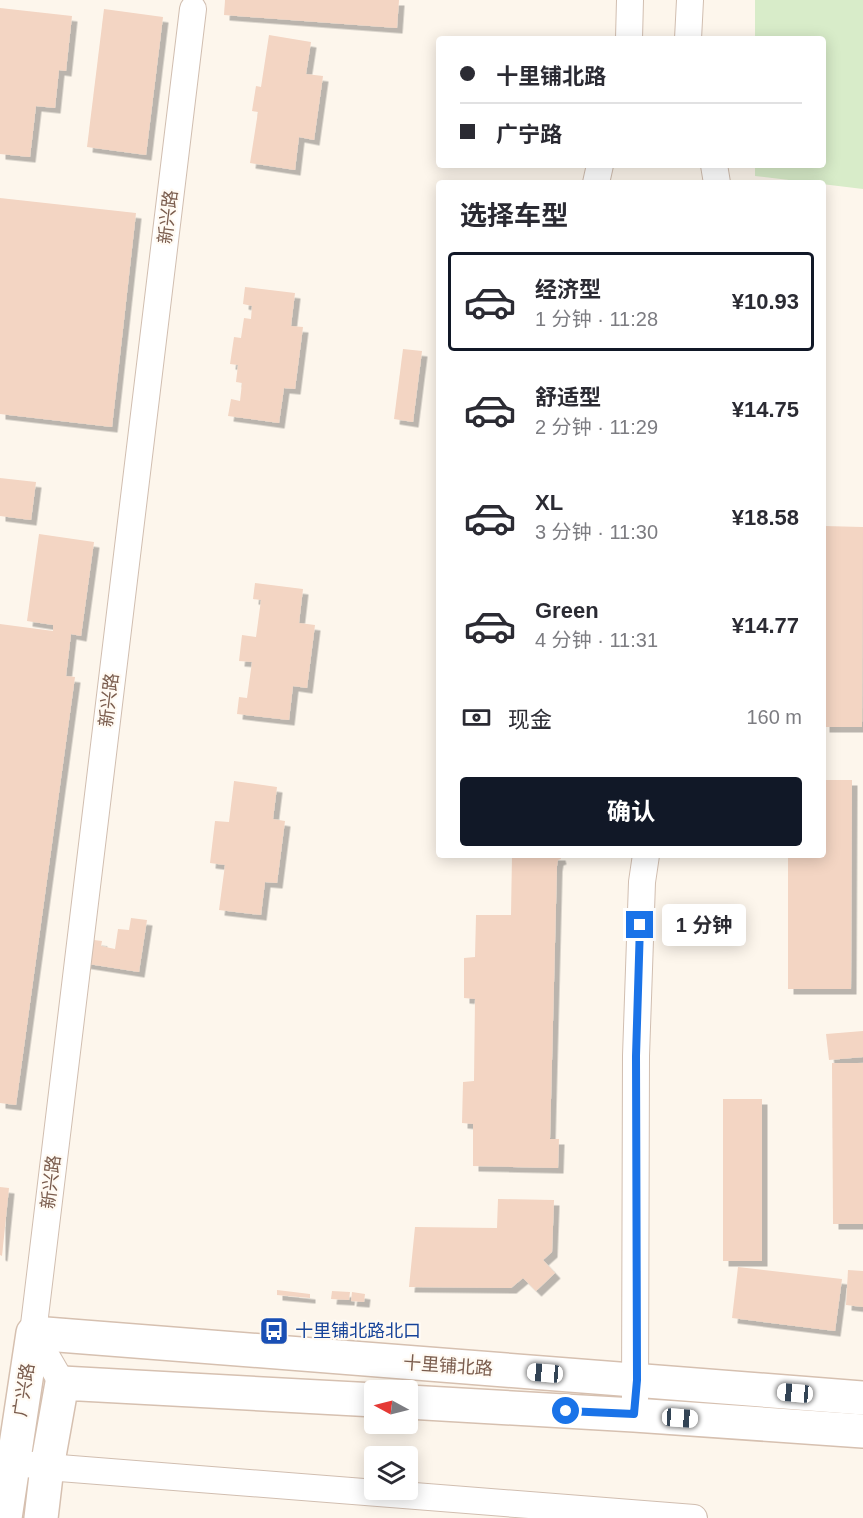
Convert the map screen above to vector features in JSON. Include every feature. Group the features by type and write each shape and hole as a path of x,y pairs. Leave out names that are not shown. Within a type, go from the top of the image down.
{"street":[{"path":"629,36 630,0"},
{"path":"688,36 690,0"},
{"name":"新兴路","path":"33,1333 193,9"},
{"path":"638,858 642,882"},
{"path":"634,1414 637,1380 636,1056 642,882 646,858"},
{"path":"33,1333 62,1383 364,1399"},
{"name":"十里铺北路","path":"33,1333 863,1398"},
{"name":"广兴路","path":"5,1518 12,1462 9,1427 33,1333"},
{"name":"广兴路","path":"41,1518 47,1467 62,1383"},
{"name":"十里铺北路","path":"418,1403 634,1414 863,1431"},
{"path":"12,1462 47,1467 694,1518"}],"green space":[{"path":"755,0 863,0 863,189 826,185 826,180 788,180 755,176 755,168 826,168 826,36 755,36"}],"building":[{"path":"225,0 399,0 397,28 224,15"},
{"path":"0,8 72,16 66,71 59,70 55,108 36,106 30,157 0,154"},
{"path":"104,9 163,17 146,155 87,147"},
{"path":"269,35 311,42 306,74 323,76 314,140 299,137 295,170 250,163 258,112 252,111 256,86 261,87"},
{"path":"0,198 136,213 112,427 0,414"},
{"path":"245,287 295,293 291,326 303,327 295,389 284,388 279,423 228,416 231,399 240,401 242,383 236,382 238,365 230,364 234,337 241,338 244,318 251,319 252,306 243,304"},
{"path":"403,349 422,351 413,422 394,419"},
{"path":"0,478 36,482 31,520 0,516"},
{"path":"826,526 863,527 862,727 826,727"},
{"path":"39,534 94,542 81,636 71,634 66,676 75,677 16,1105 0,1103 0,624 53,631 53,625 27,621"},
{"path":"255,583 303,589 299,623 315,625 307,688 293,686 289,720 237,714 239,697 247,698 252,662 239,661 242,635 256,637 261,600 253,599"},
{"path":"826,780 852,780 851,989 788,989 788,858 826,858"},
{"path":"234,781 277,787 273,819 285,821 277,883 265,882 261,915 219,910 225,865 210,863 215,821 229,822"},
{"path":"512,858 561,858 557,866 550,1139 559,1139 558,1168 473,1166 473,1124 462,1123 463,1082 474,1081 475,999 464,998 464,958 475,957 476,915 511,915"},
{"path":"131,918 147,920 139,972 82,963 86,939 102,941 101,946 115,949 118,929 129,930"},
{"path":"863,1031 863,1057 829,1060 826,1034"},
{"path":"832,1063 863,1063 863,1224 833,1224"},
{"path":"723,1099 762,1099 762,1261 723,1261"},
{"path":"0,1187 9,1188 2,1256 0,1255"},
{"path":"498,1199 554,1200 552,1252 543,1260 555,1273 536,1291 523,1278 511,1288 409,1287 415,1227 497,1228"},
{"path":"738,1267 842,1279 835,1331 732,1318"},
{"path":"848,1270 863,1271 863,1307 846,1305"},
{"path":"277,1290 310,1294 310,1298 277,1295"},
{"path":"332,1291 350,1292 349,1300 331,1299"},
{"path":"352,1292 365,1294 364,1302 351,1301"}],"place":[{"name":"十里铺北路北口","path":"274,1331"}],"route":[{"path":"566,1411 634,1414 637,1380 636,1056 640,925"}]}
